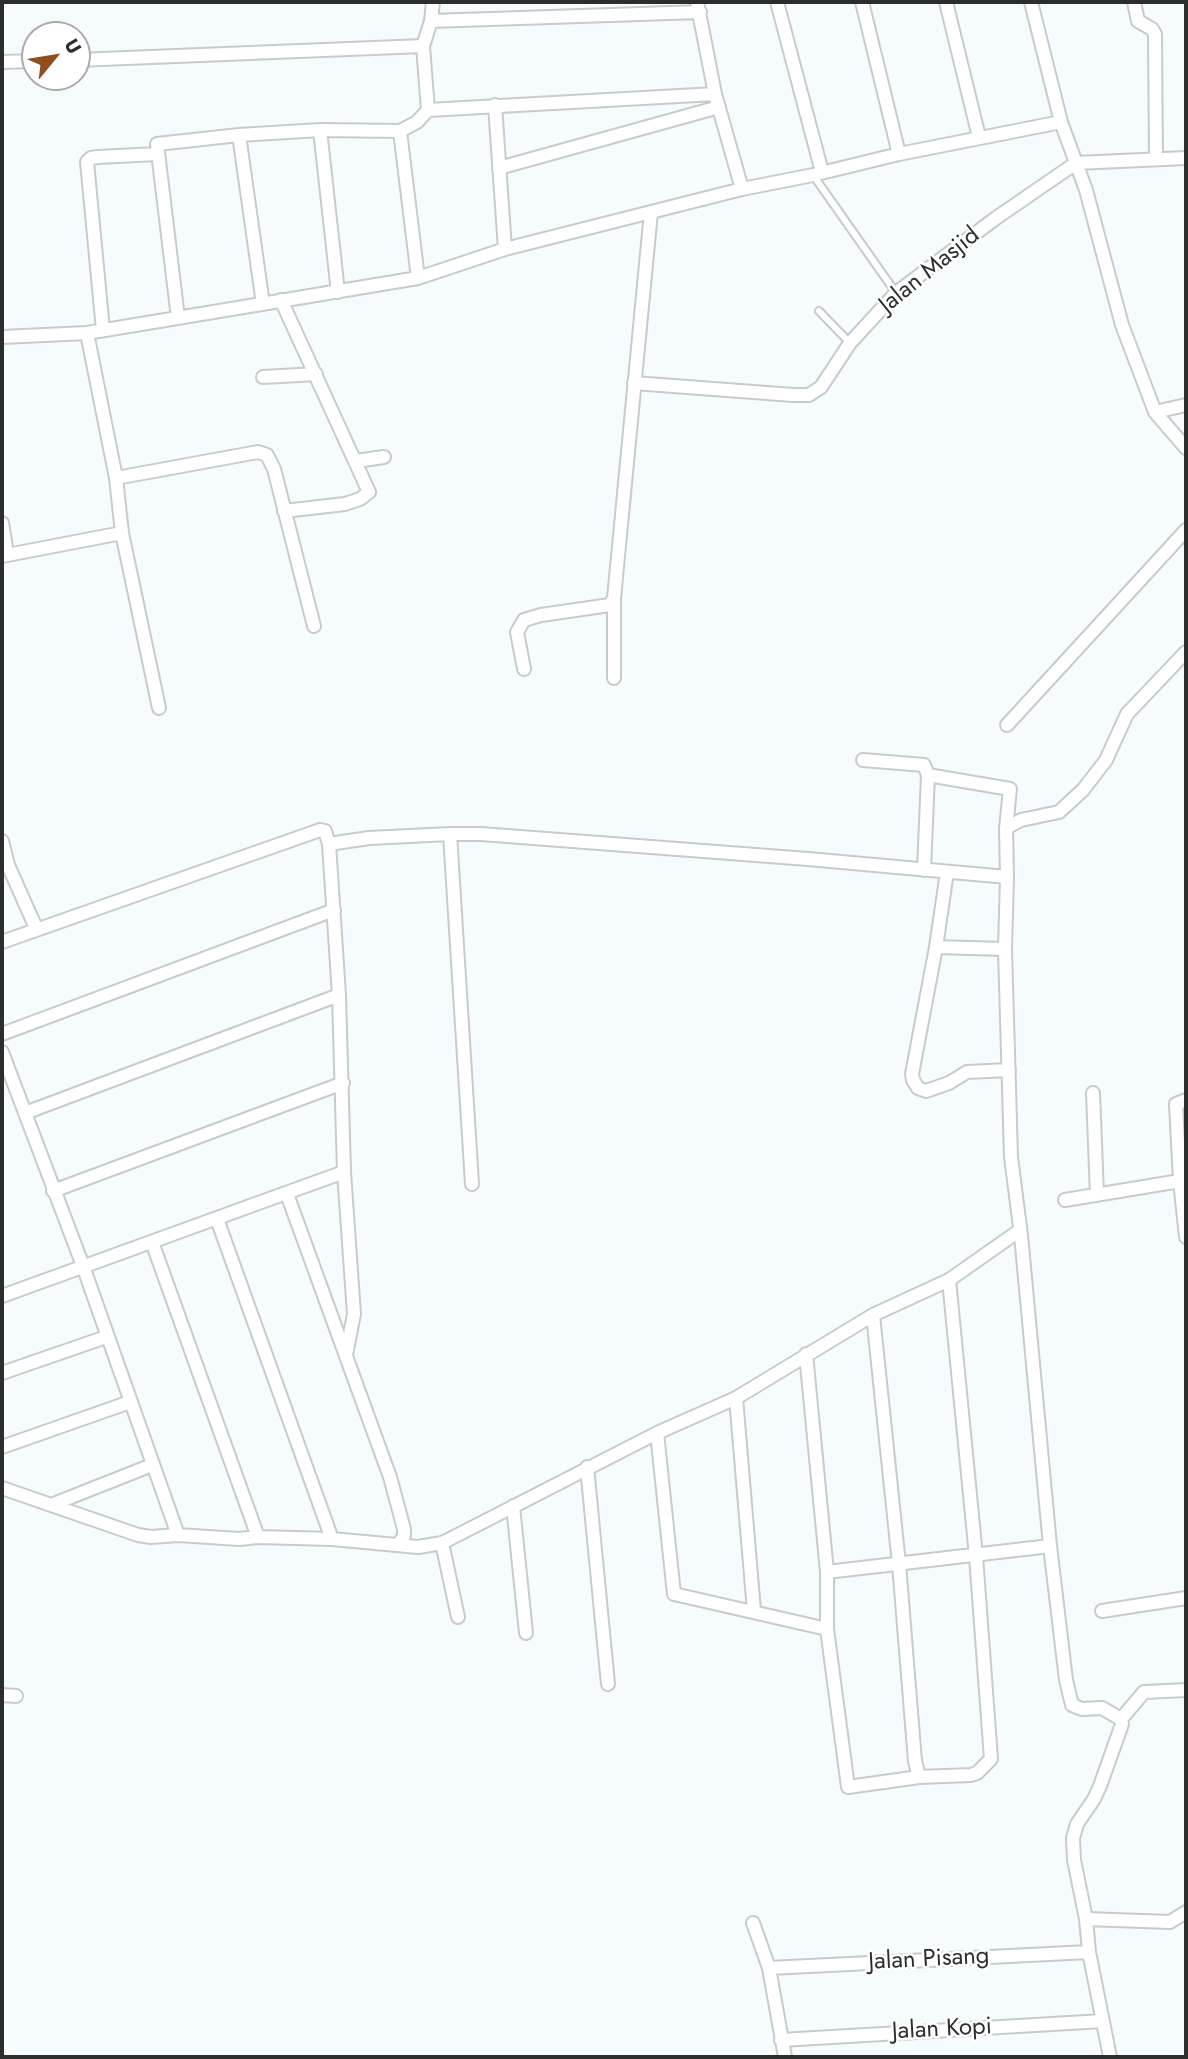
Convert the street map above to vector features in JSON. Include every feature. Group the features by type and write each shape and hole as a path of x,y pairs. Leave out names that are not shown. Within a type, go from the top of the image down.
{"street":[{"path":"428,110 422,46 431,20 433,2"},
{"path":"777,2 818,174"},
{"path":"862,2 900,154"},
{"path":"946,2 979,137"},
{"path":"1031,2 1061,122 1086,190 1122,325 1155,412 1186,448"},
{"path":"1134,2 1138,22 1152,29 1155,34 1156,158"},
{"path":"431,20 699,7 717,101 742,189"},
{"path":"91,59 422,46"},
{"path":"2,62 21,61"},
{"path":"178,318 156,146 159,143 320,130 400,131 417,122 428,110 717,101"},
{"path":"499,168 717,101"},
{"path":"495,106 505,249"},
{"path":"2,337 87,333 418,278 505,249 742,189 979,137 1061,122"},
{"path":"320,130 338,292"},
{"path":"400,131 418,278"},
{"path":"239,135 263,304"},
{"path":"103,330 87,162 98,157 157,154"},
{"path":"1076,163 1186,158"},
{"name":"Jalan Masjid","path":"634,383 809,395 821,387 850,343 896,293 996,218 1076,163"},
{"path":"614,678 614,598 650,212"},
{"path":"281,300 369,492 360,499 329,507 284,510"},
{"path":"87,333 116,478 122,533 159,708"},
{"path":"263,377 317,374"},
{"path":"1155,412 1186,404"},
{"path":"116,478 258,452 267,455 274,469 314,626"},
{"path":"356,461 384,457"},
{"path":"2,523 4,555 122,533"},
{"path":"1007,725 1186,530"},
{"path":"524,668 517,632 524,620 541,614 610,605 614,598"},
{"path":"1006,828 1021,820 1059,811 1083,790 1106,760 1127,714 1186,652"},
{"path":"863,760 924,765 928,775 924,870"},
{"path":"928,775 1010,789 1006,828 1005,949 1011,1157 1021,1235 1050,1546 1066,1680 1072,1705 1082,1709 1102,1708 1121,1719"},
{"path":"2,942 320,830 324,831 329,844 334,910 343,1083 344,1172 354,1314 346,1355"},
{"path":"329,844 369,838 450,834 795,858 1007,877"},
{"path":"450,834 472,1184"},
{"path":"2,841 5,865 36,928"},
{"path":"947,872 913,1080 918,1088 926,1091 949,1083 967,1072 1009,1070"},
{"path":"2,1034 334,910"},
{"path":"936,947 1005,949"},
{"path":"25,1113 339,995"},
{"path":"2,1052 83,1266 178,1535"},
{"path":"53,1191 343,1083"},
{"path":"1093,1093 1097,1195"},
{"path":"1186,1100 1176,1104 1186,1237"},
{"path":"2,1294 344,1172"},
{"path":"1065,1200 1183,1181"},
{"path":"287,1194 390,1477 403,1522 404,1536 398,1545"},
{"path":"217,1219 332,1539"},
{"path":"2,1488 138,1535 332,1539 418,1547 442,1543 587,1467 736,1398 873,1315 949,1280 1016,1233 1021,1235"},
{"path":"152,1242 258,1537"},
{"path":"806,1354 827,1572 827,1629 848,1787 919,1777 977,1773 991,1759 949,1280"},
{"path":"873,1315 899,1564 915,1761 919,1777"},
{"path":"2,1373 106,1337"},
{"path":"736,1398 754,1611"},
{"path":"2,1447 130,1402"},
{"path":"657,1433 673,1593 827,1629"},
{"path":"51,1505 152,1465"},
{"path":"587,1467 608,1684"},
{"path":"513,1506 526,1633"},
{"path":"442,1543 458,1617"},
{"path":"827,1572 1050,1546"},
{"path":"1102,1611 1186,1598"},
{"path":"1110,2057 1088,1952 1086,1919 1074,1860 1073,1838 1077,1824 1100,1786 1122,1727 1121,1719 1144,1692 1186,1690"},
{"path":"2,1695 16,1696"},
{"path":"1086,1919 1170,1922 1186,1912"},
{"path":"753,1923 769,1968 785,2057"},
{"name":"Jalan Pisang","path":"769,1968 1088,1952"},
{"name":"Jalan Kopi","path":"781,2040 1103,2021"}],"lane":[{"path":"818,174 896,293"},
{"path":"819,311 850,343"}]}
